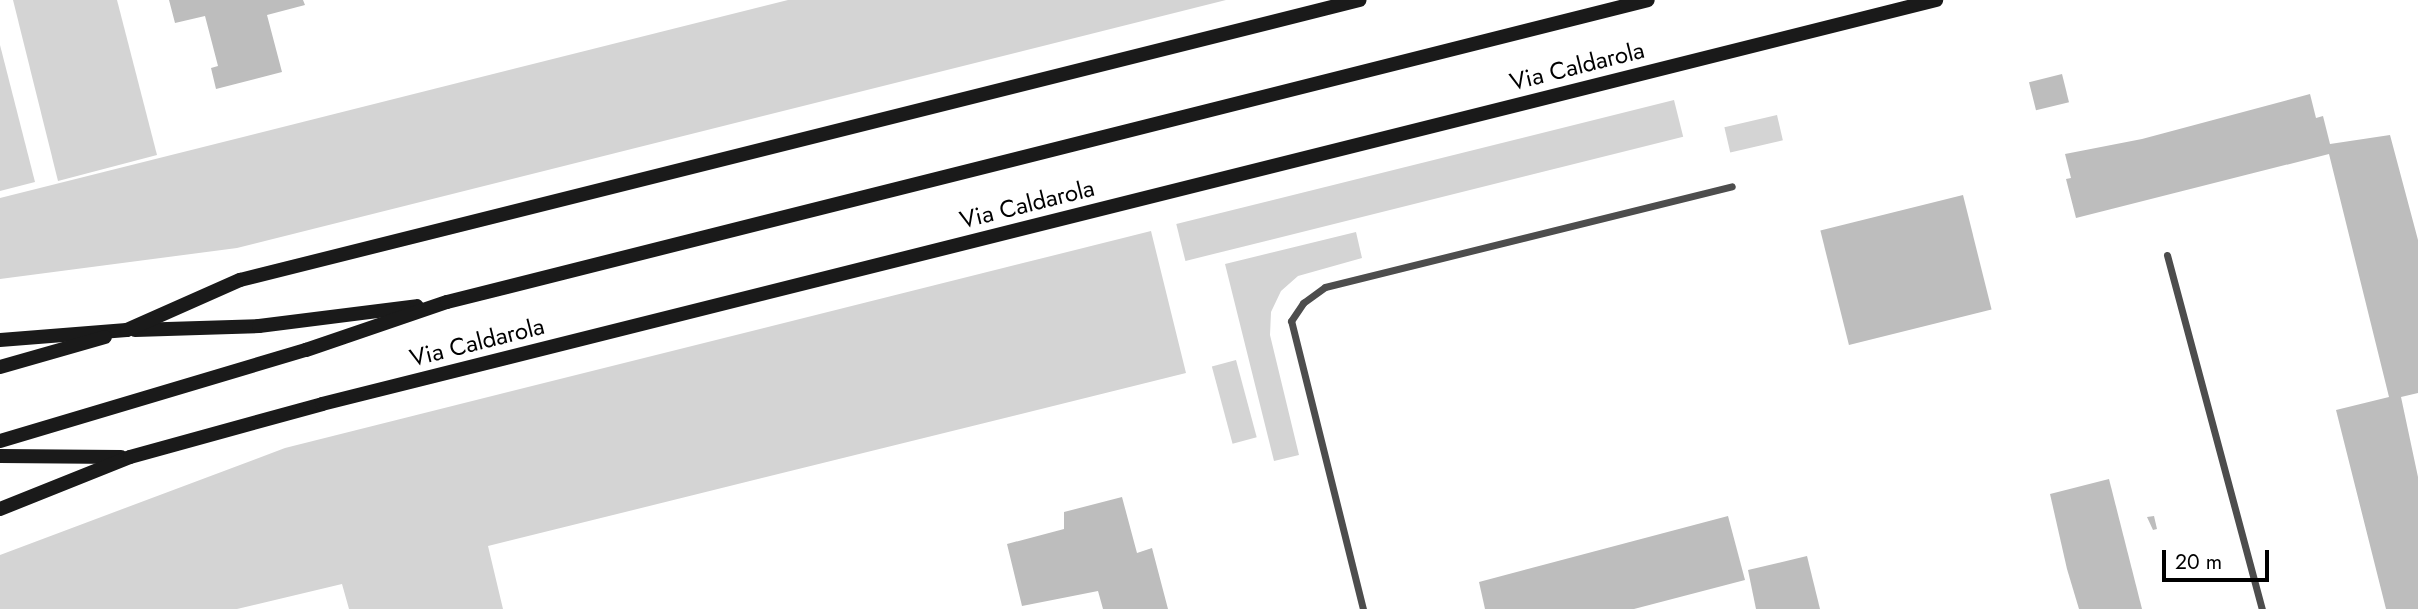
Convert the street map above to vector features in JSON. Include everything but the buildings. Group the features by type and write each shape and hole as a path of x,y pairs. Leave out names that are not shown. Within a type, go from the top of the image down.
{"street":[{"name":"Via Caldarola","path":"0,367 127,330 240,280 1360,0"},
{"name":"Via Caldarola","path":"0,441 306,350 447,302 1648,0"},
{"name":"Via Caldarola","path":"0,509 130,457 322,404 1936,0"},
{"path":"1363,609 1292,321 1303,303 1325,287 1732,186"},
{"path":"2167,255 2262,609"},
{"name":"Via Caldarola","path":"0,340 127,330 260,327 447,302"},
{"name":"Via Caldarola","path":"0,456 130,457"}],"shaded area":[{"path":"13,0 117,0 157,155 58,181"},
{"path":"788,0 1226,0 237,248 0,279 0,198"},
{"path":"0,45 35,182 0,191"},
{"path":"1674,100 1683,137 1185,261 1176,224"},
{"path":"1777,115 1783,140 1730,152 1724,127"},
{"path":"1151,231 1186,373 488,546 503,609 349,609 342,584 237,609 0,609 0,555 285,448"},
{"path":"1356,232 1362,258 1298,276 1281,291 1271,312 1270,335 1299,455 1274,461 1225,264"},
{"path":"1236,360 1257,437 1233,444 1212,366"}]}
